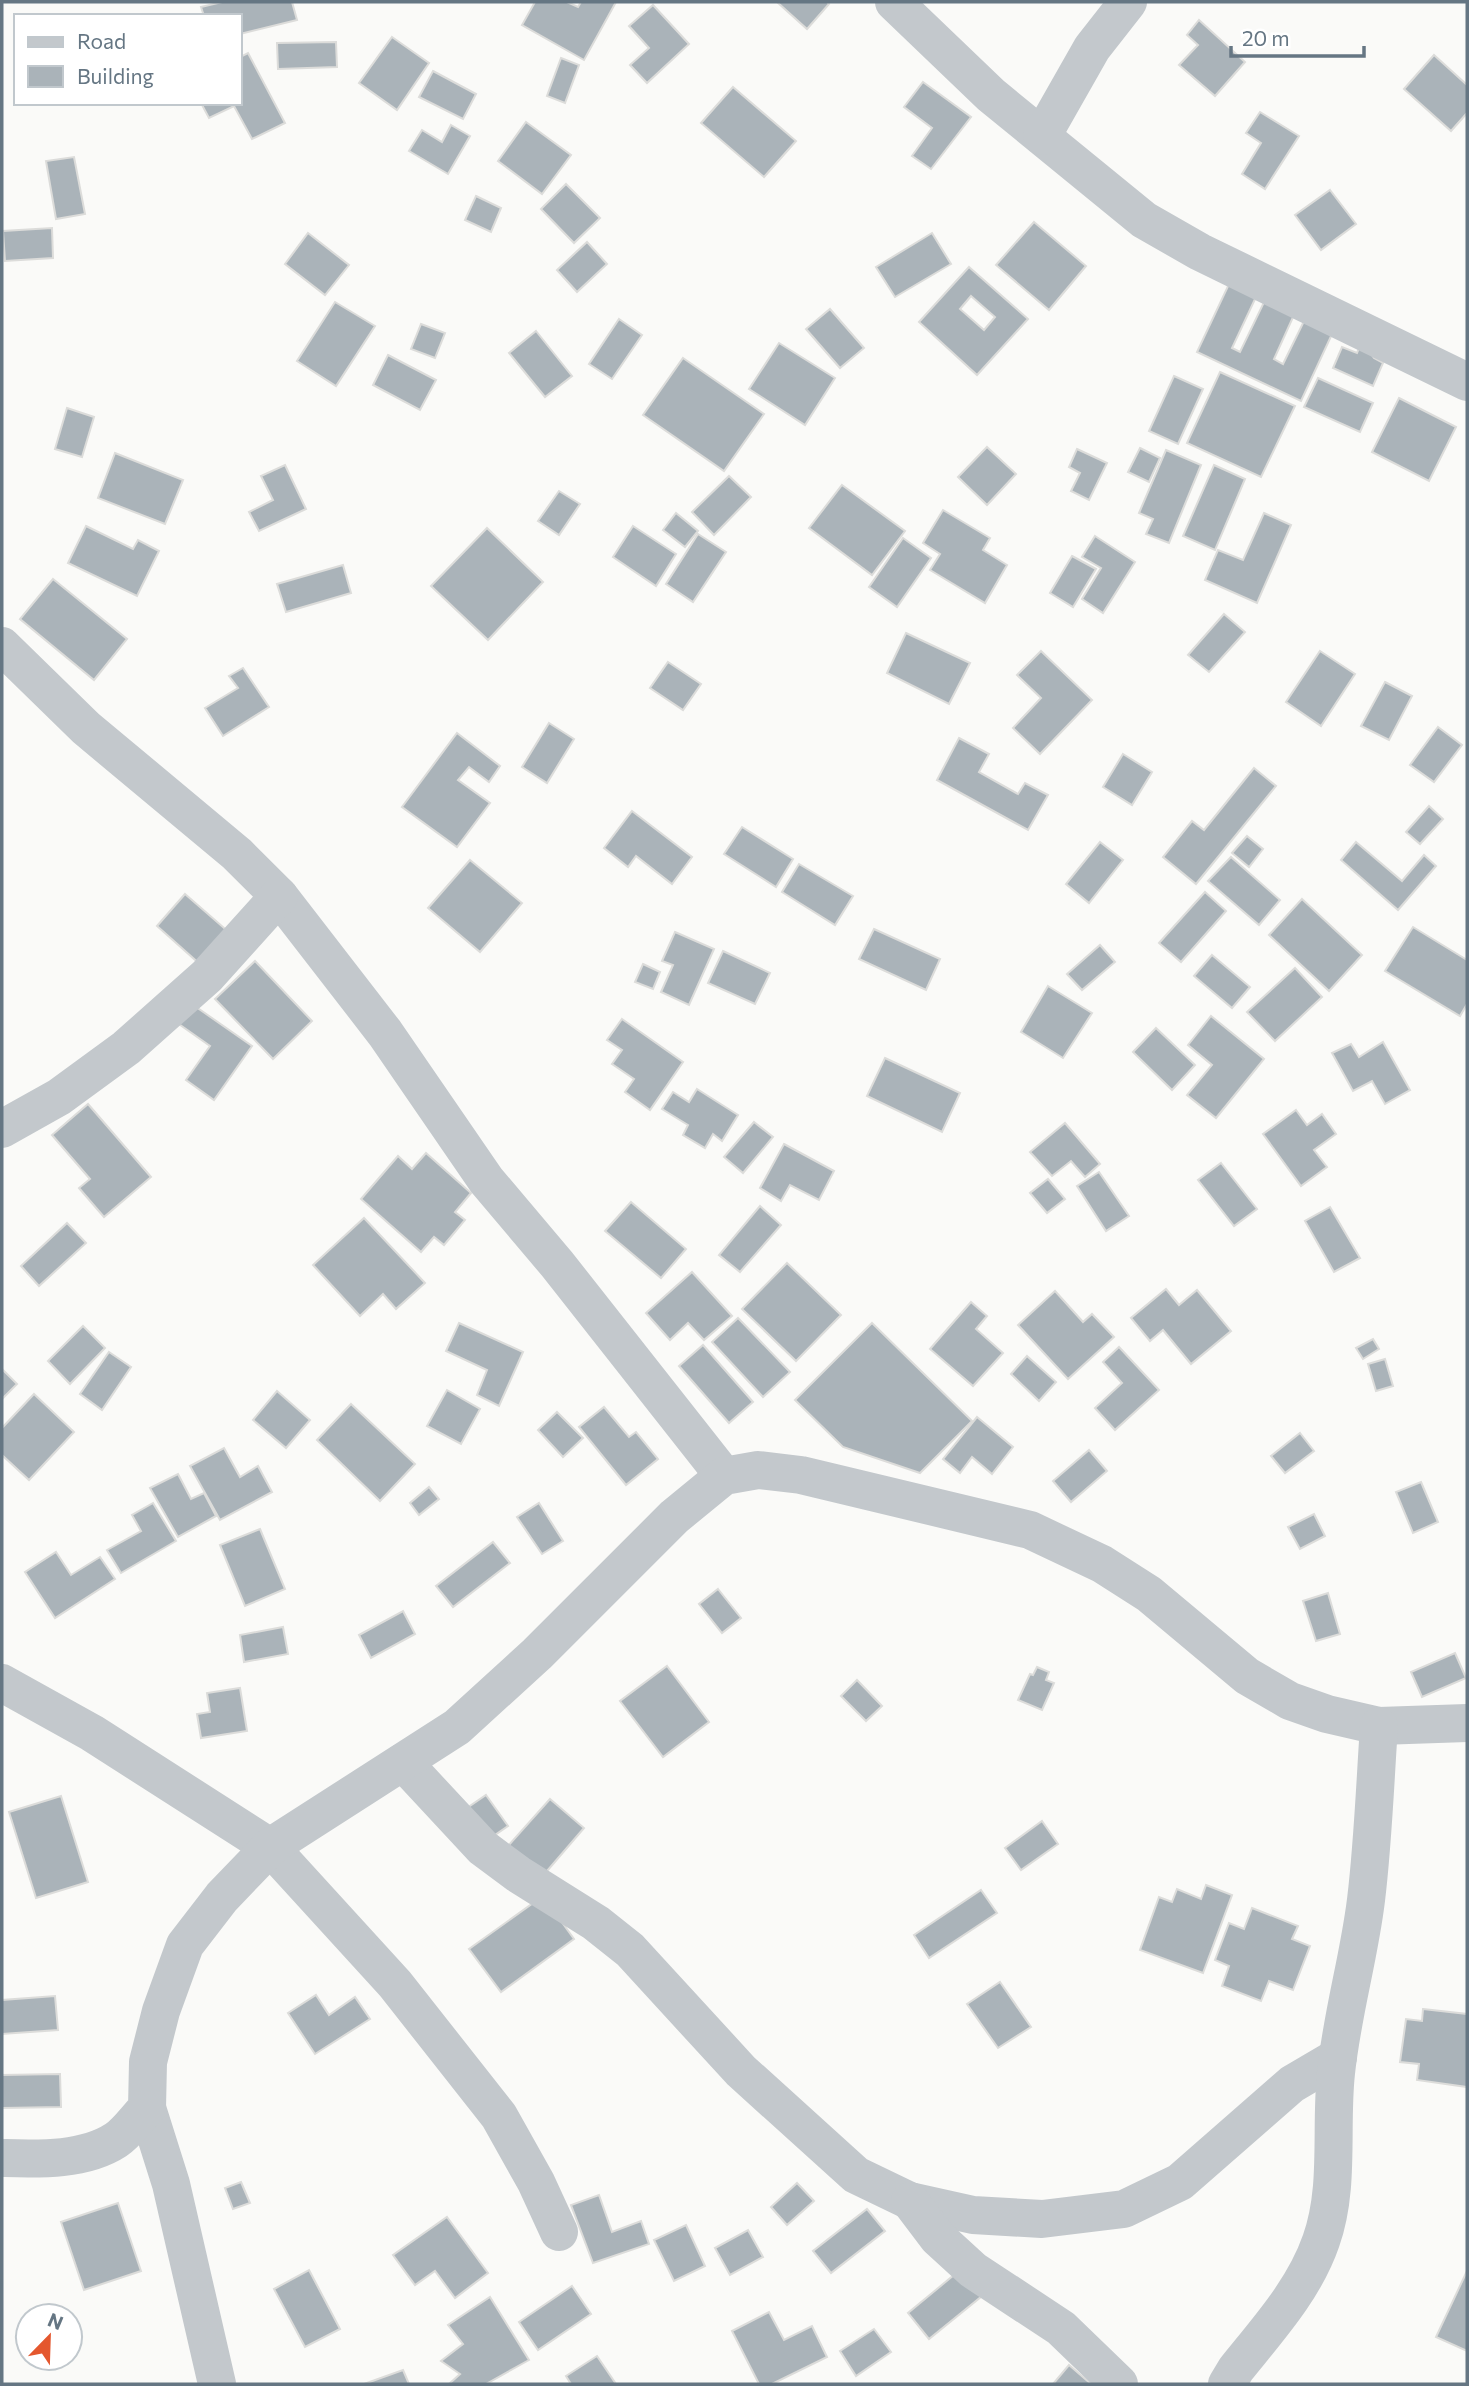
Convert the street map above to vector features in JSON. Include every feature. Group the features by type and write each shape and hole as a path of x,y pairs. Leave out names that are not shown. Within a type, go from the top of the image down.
{"street":[{"path":"894,2 991,95 1144,220 1200,252 1467,382"},
{"path":"1042,136 1092,48 1128,2"},
{"path":"2,646 86,728 237,854 279,896 385,1033 486,1180 724,1476"},
{"path":"2,1129 59,1097 126,1048 207,976 279,896"},
{"path":"216,2384 171,2184 147,2108 148,2062 161,2011 185,1945 222,1897 270,1847 457,1727 537,1654 674,1517 724,1476 758,1470 802,1475 1030,1530 1102,1564 1149,1594 1247,1676 1290,1701 1327,1714 1379,1726 1467,1723"},
{"path":"2,1683 92,1733 270,1847 395,1984 499,2116 536,2182 559,2232"},
{"path":"1227,2384 1308,2273 1322,2240 1332,2189 1334,2094 1338,2057 1366,1901 1379,1726"},
{"path":"403,1762 483,1847 519,1874 596,1923 630,1950 741,2071 856,2175 910,2201 973,2215 1042,2219 1124,2209 1180,2182 1292,2084 1338,2057"},
{"path":"2,2158 32,2159 82,2154 116,2140 147,2108"},
{"path":"910,2201 938,2238 973,2270 1061,2328 1119,2384"}],"building":[{"path":"222,2 292,2 297,20 242,34 242,14 203,14 201,7"},
{"path":"535,2 567,2 578,7 581,2 616,2 584,60 522,25"},
{"path":"777,2 827,2 829,4 807,29"},
{"path":"653,5 689,44 647,83 630,65 649,48 629,26"},
{"path":"1199,20 1245,62 1215,96 1179,65 1198,45 1187,35"},
{"path":"392,37 429,63 397,110 359,83"},
{"path":"336,42 337,67 278,69 277,43"},
{"path":"248,53 285,123 252,139 234,106 209,118 202,105 242,105 242,56"},
{"path":"1434,55 1467,85 1467,113 1451,131 1404,89"},
{"path":"561,58 579,65 565,103 547,96"},
{"path":"433,71 476,94 463,119 419,97"},
{"path":"923,82 971,117 931,169 912,156 932,128 904,107"},
{"path":"733,87 796,141 764,177 701,123"},
{"path":"1260,112 1299,136 1265,189 1242,174 1261,143 1246,133"},
{"path":"526,122 571,155 542,194 498,161"},
{"path":"451,125 470,136 448,174 409,151 422,130 442,142"},
{"path":"74,157 85,214 56,219 46,161"},
{"path":"566,184 600,218 574,243 541,209"},
{"path":"1330,190 1356,224 1321,250 1295,215"},
{"path":"476,196 501,208 491,232 465,220"},
{"path":"1034,222 1086,266 1049,310 996,265"},
{"path":"52,228 53,258 5,261 3,231"},
{"path":"308,233 349,265 325,295 285,264"},
{"path":"932,233 951,264 895,297 876,267"},
{"path":"587,242 607,264 577,292 557,270"},
{"path":"969,267 1028,319 977,375 919,322","holes":["971,296 995,317 984,330 960,309"]},
{"path":"1229,284 1256,297 1232,348 1240,352 1265,300 1294,315 1274,359 1283,364 1305,319 1333,332 1301,401 1197,352"},
{"path":"335,302 375,326 336,386 297,361"},
{"path":"830,309 864,348 840,368 806,329"},
{"path":"619,319 642,335 612,379 589,364"},
{"path":"421,324 445,333 435,358 411,349"},
{"path":"536,331 572,376 545,397 509,353"},
{"path":"1362,341 1374,358 1383,363 1373,386 1333,368 1342,347 1357,353"},
{"path":"779,343 835,378 805,425 749,389"},
{"path":"388,355 436,380 420,410 373,385"},
{"path":"683,358 764,414 724,471 643,415"},
{"path":"1220,372 1295,406 1261,477 1187,443"},
{"path":"1174,376 1203,389 1178,444 1149,431"},
{"path":"1318,378 1373,403 1360,432 1304,407"},
{"path":"1399,398 1456,427 1429,481 1372,452"},
{"path":"67,408 94,417 82,457 55,449"},
{"path":"987,447 1016,474 987,505 958,477"},
{"path":"1140,448 1160,458 1149,482 1128,472"},
{"path":"1077,449 1107,463 1089,500 1071,491 1080,473 1069,467"},
{"path":"1166,450 1201,465 1169,543 1146,534 1153,519 1139,513"},
{"path":"115,453 183,480 165,524 98,498"},
{"path":"285,465 306,509 259,531 249,512 273,500 261,476"},
{"path":"1214,465 1245,479 1215,550 1183,536"},
{"path":"729,476 751,497 714,535 692,512"},
{"path":"842,485 905,531 872,575 809,528"},
{"path":"559,491 580,504 559,535 538,521"},
{"path":"943,510 990,538 983,550 1007,565 985,603 930,570 940,554 923,543"},
{"path":"676,513 698,531 685,547 663,530"},
{"path":"1264,513 1291,525 1257,603 1205,580 1218,550 1243,560"},
{"path":"86,526 133,549 138,540 159,551 137,596 68,563"},
{"path":"633,526 676,554 656,586 613,557"},
{"path":"487,528 543,582 488,640 431,586"},
{"path":"698,534 726,552 693,602 666,584"},
{"path":"1095,536 1135,562 1103,613 1082,599 1101,568 1082,557"},
{"path":"903,538 931,558 897,607 869,587"},
{"path":"1072,556 1096,569 1073,607 1050,593"},
{"path":"343,565 351,593 286,612 277,584"},
{"path":"53,579 127,639 94,680 20,619"},
{"path":"1224,614 1245,632 1209,672 1188,655"},
{"path":"906,633 970,663 949,704 887,673"},
{"path":"1041,651 1092,700 1040,754 1013,728 1041,698 1017,675"},
{"path":"1320,651 1355,674 1321,726 1286,702"},
{"path":"668,662 701,684 683,710 650,688"},
{"path":"243,668 269,707 223,736 205,708 238,688 229,676"},
{"path":"1385,682 1412,696 1389,740 1361,726"},
{"path":"549,723 574,739 547,783 522,767"},
{"path":"1438,727 1462,745 1434,782 1410,765"},
{"path":"457,733 500,766 489,782 469,767 458,780 490,803 457,847 402,807"},
{"path":"959,738 989,754 979,772 1018,794 1025,783 1048,795 1028,830 937,780"},
{"path":"1123,754 1152,772 1132,805 1103,787"},
{"path":"1254,768 1276,786 1196,884 1163,857 1192,821 1204,830"},
{"path":"1429,806 1443,819 1420,844 1406,832"},
{"path":"632,811 692,857 672,884 636,856 628,867 604,848"},
{"path":"742,827 793,859 776,887 724,854"},
{"path":"1247,836 1263,849 1249,867 1232,853"},
{"path":"1100,842 1123,860 1089,903 1066,884"},
{"path":"1356,842 1402,881 1424,855 1436,866 1398,910 1341,860"},
{"path":"1231,857 1280,900 1259,925 1208,881"},
{"path":"470,860 522,903 480,952 428,908"},
{"path":"799,864 853,896 835,925 782,892"},
{"path":"1205,892 1226,911 1181,962 1159,943"},
{"path":"185,894 231,934 202,966 157,926"},
{"path":"1302,899 1362,955 1329,991 1269,935"},
{"path":"1413,927 1467,960 1467,1004 1460,1016 1385,971"},
{"path":"874,929 940,959 926,990 859,959"},
{"path":"675,932 714,949 689,1005 661,992 673,965 662,961"},
{"path":"1100,945 1115,962 1082,990 1067,974"},
{"path":"723,951 770,973 755,1004 708,983"},
{"path":"1212,955 1250,987 1232,1008 1194,976"},
{"path":"255,961 312,1021 273,1059 215,999"},
{"path":"643,964 660,972 653,989 635,982"},
{"path":"1295,968 1322,997 1275,1041 1247,1012"},
{"path":"1048,986 1092,1013 1063,1058 1021,1032"},
{"path":"189,1002 252,1046 214,1100 186,1080 210,1046 176,1022"},
{"path":"1211,1016 1264,1059 1216,1118 1187,1095 1212,1065 1188,1045"},
{"path":"622,1019 683,1062 650,1110 625,1092 634,1079 612,1064 622,1050 607,1040"},
{"path":"1156,1028 1195,1065 1172,1090 1133,1052"},
{"path":"1383,1042 1410,1090 1385,1104 1372,1081 1353,1091 1332,1053 1351,1044 1359,1057"},
{"path":"885,1058 960,1093 942,1132 867,1096"},
{"path":"697,1089 738,1115 722,1141 713,1134 705,1148 683,1135 688,1125 662,1109 673,1092 689,1102"},
{"path":"88,1104 151,1177 104,1217 79,1188 90,1179 52,1135"},
{"path":"1296,1110 1307,1125 1322,1114 1336,1134 1314,1150 1327,1167 1301,1186 1263,1134"},
{"path":"754,1122 773,1137 743,1173 724,1157"},
{"path":"1065,1123 1100,1164 1085,1177 1071,1161 1052,1176 1030,1152"},
{"path":"784,1144 834,1171 819,1200 790,1185 781,1201 760,1188"},
{"path":"426,1153 471,1193 455,1212 465,1220 444,1245 434,1237 421,1252 361,1199 398,1156 412,1169"},
{"path":"1221,1163 1257,1209 1234,1226 1198,1180"},
{"path":"1099,1172 1129,1216 1106,1231 1077,1186"},
{"path":"1048,1179 1065,1199 1047,1213 1030,1193"},
{"path":"631,1202 686,1249 661,1278 605,1231"},
{"path":"760,1206 781,1225 740,1272 719,1255"},
{"path":"1330,1207 1360,1258 1334,1272 1305,1221"},
{"path":"364,1218 425,1283 396,1309 383,1294 360,1316 313,1265"},
{"path":"67,1223 86,1243 39,1286 21,1266"},
{"path":"787,1263 841,1315 796,1361 742,1309"},
{"path":"692,1272 732,1316 704,1340 688,1323 670,1340 646,1313"},
{"path":"1166,1289 1179,1305 1197,1290 1231,1331 1191,1364 1163,1330 1150,1341 1131,1318"},
{"path":"1055,1291 1083,1322 1092,1314 1114,1337 1068,1379 1018,1325"},
{"path":"971,1302 987,1316 976,1329 1003,1353 973,1386 930,1349"},
{"path":"738,1318 790,1372 763,1397 712,1342"},
{"path":"459,1323 523,1352 499,1406 477,1395 487,1370 446,1351"},
{"path":"872,1323 972,1421 920,1473 843,1447 795,1400"},
{"path":"83,1326 105,1348 70,1384 48,1361"},
{"path":"1373,1339 1379,1349 1363,1359 1356,1348"},
{"path":"703,1345 753,1402 729,1423 679,1366"},
{"path":"1119,1347 1159,1390 1115,1430 1095,1408 1122,1383 1103,1362"},
{"path":"109,1352 131,1367 102,1410 80,1394"},
{"path":"1027,1356 1056,1382 1039,1401 1011,1374"},
{"path":"1385,1359 1393,1386 1376,1391 1368,1364"},
{"path":"2,1369 17,1384 2,1399"},
{"path":"447,1390 480,1409 461,1444 427,1426"},
{"path":"277,1391 310,1420 286,1448 253,1420"},
{"path":"34,1394 74,1432 29,1480 2,1455 2,1428"},
{"path":"351,1404 415,1464 380,1501 317,1440"},
{"path":"604,1407 629,1437 636,1432 658,1459 626,1485 579,1427"},
{"path":"557,1412 583,1438 563,1457 538,1430"},
{"path":"977,1417 1013,1447 992,1474 972,1457 960,1473 943,1459"},
{"path":"1300,1433 1314,1451 1285,1473 1271,1456"},
{"path":"224,1448 240,1477 258,1466 272,1492 220,1520 190,1466"},
{"path":"1089,1450 1107,1471 1071,1502 1053,1481"},
{"path":"178,1474 191,1499 204,1493 216,1516 178,1537 150,1488"},
{"path":"1421,1482 1438,1522 1413,1533 1396,1492"},
{"path":"429,1487 439,1499 419,1515 410,1503"},
{"path":"153,1503 176,1541 121,1573 107,1550 141,1531 132,1515"},
{"path":"539,1503 563,1541 542,1554 517,1517"},
{"path":"1314,1514 1325,1536 1300,1549 1288,1527"},
{"path":"260,1529 285,1589 245,1606 220,1545"},
{"path":"493,1542 510,1563 453,1607 436,1586"},
{"path":"56,1552 71,1575 100,1557 115,1579 55,1618 25,1572"},
{"path":"718,1589 741,1618 722,1633 699,1604"},
{"path":"1328,1593 1340,1634 1316,1641 1303,1601"},
{"path":"403,1611 415,1634 371,1658 359,1635"},
{"path":"283,1627 288,1654 244,1662 240,1635"},
{"path":"1455,1653 1466,1678 1422,1697 1411,1672"},
{"path":"667,1666 709,1722 663,1757 620,1701"},
{"path":"1037,1667 1049,1672 1046,1680 1054,1683 1042,1710 1018,1700 1030,1674 1033,1675"},
{"path":"857,1680 882,1706 866,1721 841,1696"},
{"path":"240,1688 247,1731 201,1738 197,1714 210,1712 207,1693"},
{"path":"486,1795 508,1826 489,1839 467,1808"},
{"path":"61,1796 88,1882 36,1898 9,1812"},
{"path":"550,1799 584,1828 541,1878 507,1847"},
{"path":"1042,1821 1058,1844 1021,1870 1005,1848"},
{"path":"1206,1885 1232,1895 1203,1973 1140,1950 1159,1897 1172,1902 1177,1889 1201,1899"},
{"path":"981,1890 997,1913 929,1958 914,1935"},
{"path":"543,1896 574,1939 501,1992 469,1949"},
{"path":"1252,1908 1298,1926 1292,1939 1310,1946 1293,1990 1269,1981 1261,2001 1222,1986 1229,1966 1215,1960 1229,1923 1244,1929"},
{"path":"1000,1982 1031,2027 998,2048 967,2004"},
{"path":"316,1995 329,2015 355,1997 370,2019 315,2054 288,2013"},
{"path":"55,1996 58,2030 2,2034 2,2000"},
{"path":"1423,2009 1467,2014 1467,2087 1417,2080 1419,2064 1400,2062 1406,2019 1422,2021"},
{"path":"60,2074 61,2107 2,2108 2,2075"},
{"path":"241,2182 250,2203 233,2209 225,2188"},
{"path":"797,2183 814,2201 787,2225 771,2207"},
{"path":"599,2195 612,2232 641,2221 649,2244 593,2263 571,2205"},
{"path":"118,2203 141,2271 84,2290 61,2222"},
{"path":"867,2209 885,2231 831,2273 813,2251"},
{"path":"447,2217 488,2273 455,2298 435,2271 415,2285 393,2255"},
{"path":"686,2225 705,2266 674,2281 654,2240"},
{"path":"748,2230 763,2257 730,2275 715,2248"},
{"path":"309,2270 340,2329 305,2347 274,2289"},
{"path":"960,2270 982,2296 929,2339 908,2313"},
{"path":"1467,2271 1467,2351 1436,2337"},
{"path":"572,2286 591,2314 538,2350 519,2322"},
{"path":"490,2297 529,2360 486,2384 449,2384 460,2374 441,2361 463,2344 448,2325"},
{"path":"769,2312 784,2340 812,2326 827,2357 772,2384 759,2384 732,2331"},
{"path":"874,2329 891,2352 856,2376 840,2351"},
{"path":"597,2356 616,2384 571,2384 566,2376"},
{"path":"1069,2365 1091,2384 1053,2384"},
{"path":"403,2370 409,2384 364,2384"}]}
